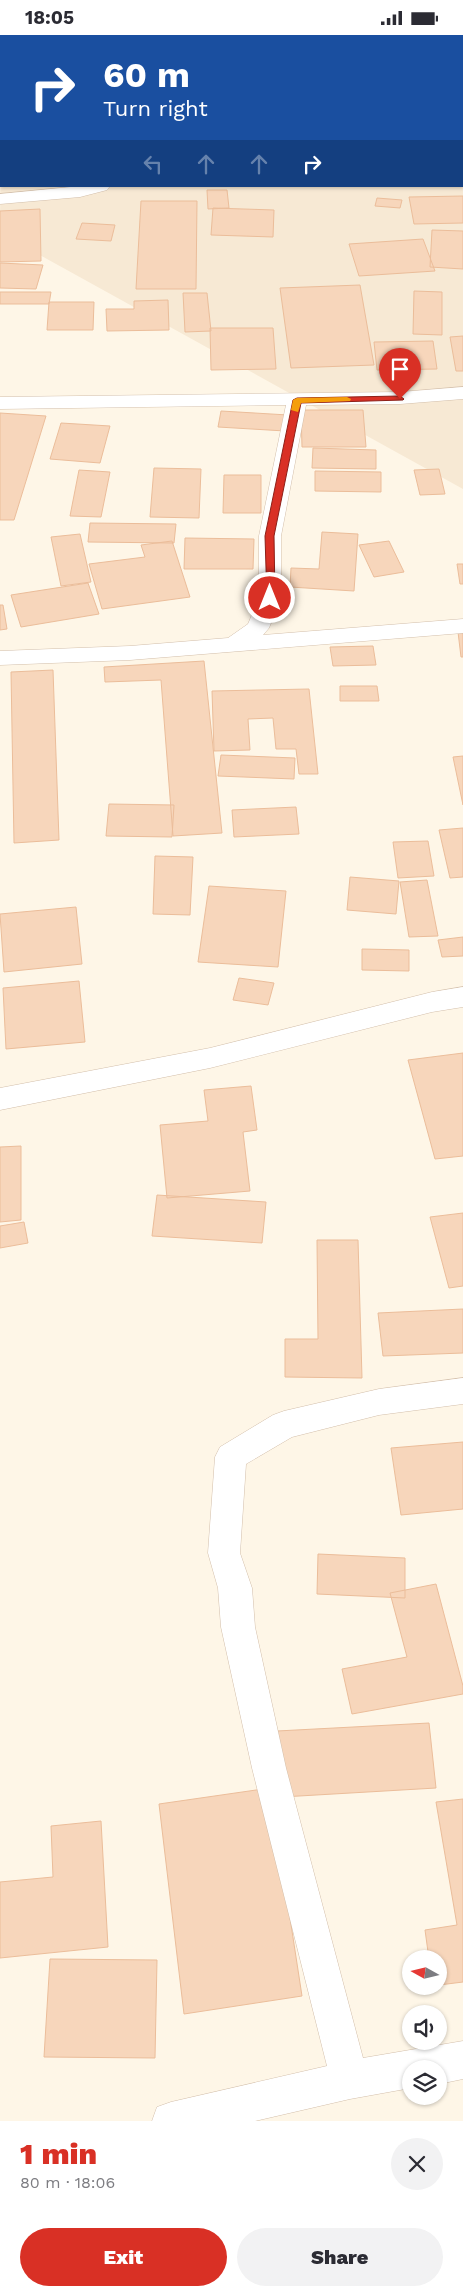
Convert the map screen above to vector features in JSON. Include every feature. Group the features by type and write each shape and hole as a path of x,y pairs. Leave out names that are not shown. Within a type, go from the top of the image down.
{"street":[{"path":"0,199 80,192 98,187"},
{"path":"0,403 400,399 463,393"},
{"path":"233,645 258,628 270,598 270,536 297,400"},
{"path":"0,658 130,653 463,626"},
{"path":"0,1099 210,1058 432,1002 463,997"},
{"path":"350,2080 268,1769 238,1627 235,1588 224,1553 231,1457 284,1425 379,1402 463,1391"},
{"path":"447,2063 463,2060"},
{"path":"171,2121 350,2080 402,2071"}],"shaded area":[{"path":"0,187 463,187 463,489 0,233"}],"building":[{"path":"207,190 227,190 229,208 208,209"},
{"path":"463,196 463,223 414,224 409,197"},
{"path":"377,198 402,200 400,208 375,206"},
{"path":"141,201 197,201 196,289 136,289"},
{"path":"213,208 274,210 273,237 211,235"},
{"path":"40,209 41,261 0,262 0,211"},
{"path":"82,223 115,225 111,241 76,239"},
{"path":"432,230 463,231 463,269 430,267"},
{"path":"423,239 435,271 359,276 349,244"},
{"path":"0,263 43,265 36,289 0,288"},
{"path":"360,285 374,365 291,368 280,288"},
{"path":"414,291 442,292 442,335 413,334"},
{"path":"0,292 51,292 49,304 0,304"},
{"path":"183,293 207,293 211,331 185,332"},
{"path":"168,300 169,330 107,331 106,309 134,309 134,301"},
{"path":"49,302 94,302 93,330 47,330"},
{"path":"210,328 273,328 276,369 211,370"},
{"path":"463,336 463,371 456,371 450,337"},
{"path":"433,341 437,369 377,370 374,342"},
{"path":"301,410 363,410 366,447 302,447"},
{"path":"221,411 288,415 285,431 218,427"},
{"path":"0,413 46,416 14,520 0,520"},
{"path":"61,423 110,426 100,463 50,459"},
{"path":"313,448 376,450 376,469 312,468"},
{"path":"154,468 201,469 199,518 150,517"},
{"path":"439,469 445,494 420,495 414,470"},
{"path":"79,470 110,472 101,517 70,516"},
{"path":"315,471 381,472 381,492 315,491"},
{"path":"224,475 261,475 261,513 223,513"},
{"path":"90,523 176,524 174,543 88,542"},
{"path":"322,532 358,534 354,591 290,587 291,568 319,569"},
{"path":"80,534 91,582 61,586 51,537"},
{"path":"185,538 254,539 253,569 184,569"},
{"path":"172,541 190,597 102,609 89,564 145,557 141,545"},
{"path":"389,541 404,572 374,577 359,545"},
{"path":"457,564 463,564 463,584 460,584"},
{"path":"88,583 99,614 21,627 11,595"},
{"path":"0,605 3,605 7,629 0,630"},
{"path":"458,632 463,632 463,657 461,657"},
{"path":"373,646 376,665 333,666 330,647"},
{"path":"204,661 222,833 173,836 161,680 105,682 104,667"},
{"path":"53,670 59,840 14,843 11,672"},
{"path":"340,686 377,686 379,701 340,701"},
{"path":"309,689 318,774 299,774 296,749 276,749 273,718 248,719 250,750 214,751 212,691"},
{"path":"221,755 295,758 294,779 218,776"},
{"path":"463,756 463,805 453,757"},
{"path":"109,804 174,805 172,837 106,836"},
{"path":"296,807 299,834 234,837 232,810"},
{"path":"463,828 463,877 450,878 439,830"},
{"path":"428,841 434,876 398,878 393,842"},
{"path":"155,856 193,857 190,915 153,914"},
{"path":"350,877 399,881 396,914 347,910"},
{"path":"427,880 438,936 409,937 400,882"},
{"path":"209,886 286,891 278,967 198,962"},
{"path":"76,907 82,964 4,972 0,914"},
{"path":"463,937 463,956 442,957 438,940"},
{"path":"362,949 409,950 409,971 362,970"},
{"path":"239,978 274,983 268,1005 233,1000"},
{"path":"79,981 85,1042 6,1049 3,988"},
{"path":"463,1053 463,1156 435,1159 408,1060"},
{"path":"251,1086 257,1130 243,1132 250,1191 167,1198 160,1125 208,1121 204,1090"},
{"path":"21,1146 21,1220 0,1222 0,1147"},
{"path":"157,1195 266,1202 262,1243 152,1236"},
{"path":"463,1213 463,1286 449,1288 430,1217"},
{"path":"24,1222 28,1243 0,1248 0,1226"},
{"path":"317,1240 358,1240 362,1378 285,1377 285,1339 318,1339"},
{"path":"463,1309 463,1353 383,1356 378,1313"},
{"path":"463,1442 463,1509 401,1515 391,1448"},
{"path":"318,1554 405,1558 405,1598 317,1594"},
{"path":"436,1584 463,1686 463,1694 352,1714 342,1669 407,1657 390,1593"},
{"path":"429,1723 436,1788 282,1797 277,1731"},
{"path":"270,1788 302,1996 184,2014 159,1804"},
{"path":"463,1799 463,1982 448,1984 448,1950 428,1950 425,1930 457,1925 436,1802"},
{"path":"101,1821 108,1947 0,1958 0,1882 53,1877 51,1826"},
{"path":"50,1959 157,1960 155,2058 44,2057"}],"slow traffic":[{"path":"295,410 297,400 347,399"}],"route":[{"path":"270,598 270,536 297,400 400,399"}]}
